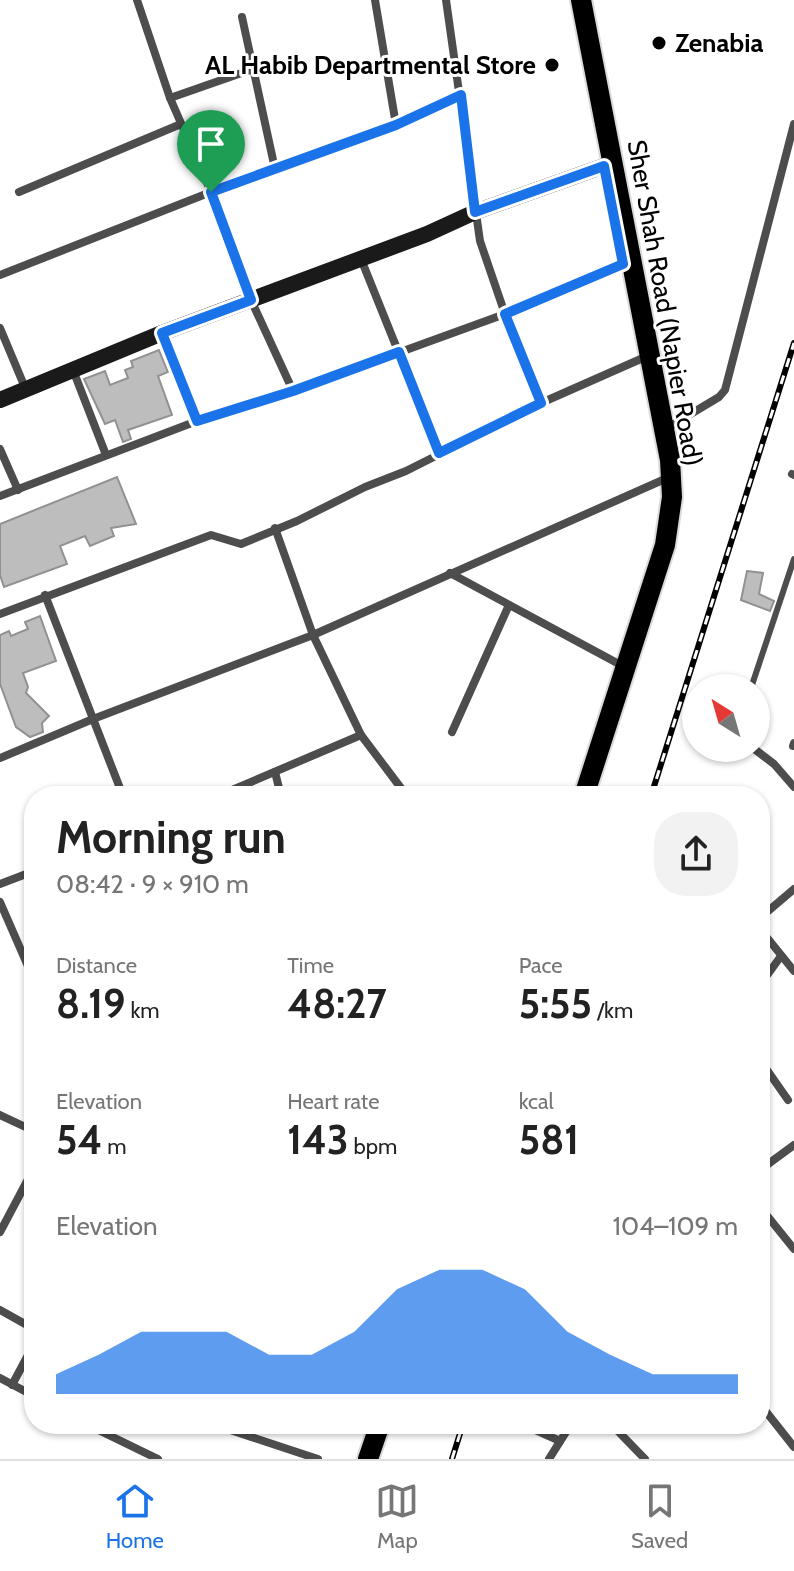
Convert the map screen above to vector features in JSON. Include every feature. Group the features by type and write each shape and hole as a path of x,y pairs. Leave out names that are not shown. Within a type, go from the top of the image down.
{"main road":[{"name":"Sher Shah Road (Napier Road)","path":"571,0 623,264 664,430 671,485 669,525 659,567 587,786"},
{"name":"Sher Shah Road (Napier Road)","path":"581,0 641,331"},
{"path":"0,400 162,333 427,234 475,212 604,166"},
{"path":"369,1458 377,1434"}],"street":[{"path":"137,0 170,98 211,192 251,300 293,391"},
{"path":"375,0 396,125"},
{"path":"446,0 480,241 541,403"},
{"path":"242,17 275,169"},
{"path":"170,98 253,69"},
{"path":"0,275 211,192 396,125 461,95"},
{"path":"19,192 181,124"},
{"path":"664,430 719,397 725,390 794,124"},
{"path":"361,259 439,453"},
{"path":"0,496 197,421 293,391 505,314 623,264"},
{"path":"0,328 26,390"},
{"path":"162,333 197,421"},
{"path":"0,614 211,535 241,544 297,521 541,403 643,358"},
{"path":"73,370 106,455"},
{"path":"0,449 18,490"},
{"path":"0,758 313,635 665,479"},
{"path":"275,528 313,635 361,735 399,786"},
{"path":"450,573 619,664"},
{"path":"45,595 119,786"},
{"path":"452,732 509,605"},
{"path":"242,786 361,735"},
{"path":"770,761 794,787"},
{"path":"275,772 278,786"},
{"path":"0,884 24,875"},
{"path":"770,909 794,889"},
{"path":"0,902 24,957"},
{"path":"770,942 794,971"},
{"path":"770,971 781,956"},
{"path":"770,1074 788,1100"},
{"path":"0,1115 24,1126"},
{"path":"770,1163 794,1145"},
{"path":"0,1232 24,1187"},
{"path":"770,1219 794,1249"},
{"path":"0,1310 24,1323"},
{"path":"12,1385 24,1363"},
{"path":"0,1378 24,1391"},
{"path":"770,1417 794,1447"},
{"path":"105,1434 158,1459"},
{"path":"242,1434 318,1459"},
{"path":"544,1434 560,1441"},
{"path":"549,1459 565,1434"},
{"path":"621,1434 645,1459"}],"lane":[{"path":"756,674 794,559"}],"building":[{"path":"159,350 168,372 158,376 172,415 128,430 131,439 123,442 115,420 105,424 84,379 105,371 110,385 128,378 125,370 133,367 131,361"},
{"path":"117,477 136,524 111,528 114,536 90,546 85,536 60,546 67,564 4,587 0,575 0,524"},
{"path":"747,571 763,573 759,594 774,601 770,611 741,600"},
{"path":"40,616 56,661 23,673 28,687 26,693 49,716 42,723 43,732 30,737 16,727 0,684 0,635 9,631 11,636 28,629 25,622"}],"railway":[{"path":"654,786 794,343"},
{"path":"452,1459 460,1434"}],"place":[{"name":"Zenabia","path":"659,43"},
{"name":"AL Habib Departmental Store","path":"552,65"}],"route":[{"path":"461,95 475,212 604,166 623,264 505,314 541,403 439,453 399,352 293,391 197,421 162,333 251,300 211,192 396,125 461,95"}]}
